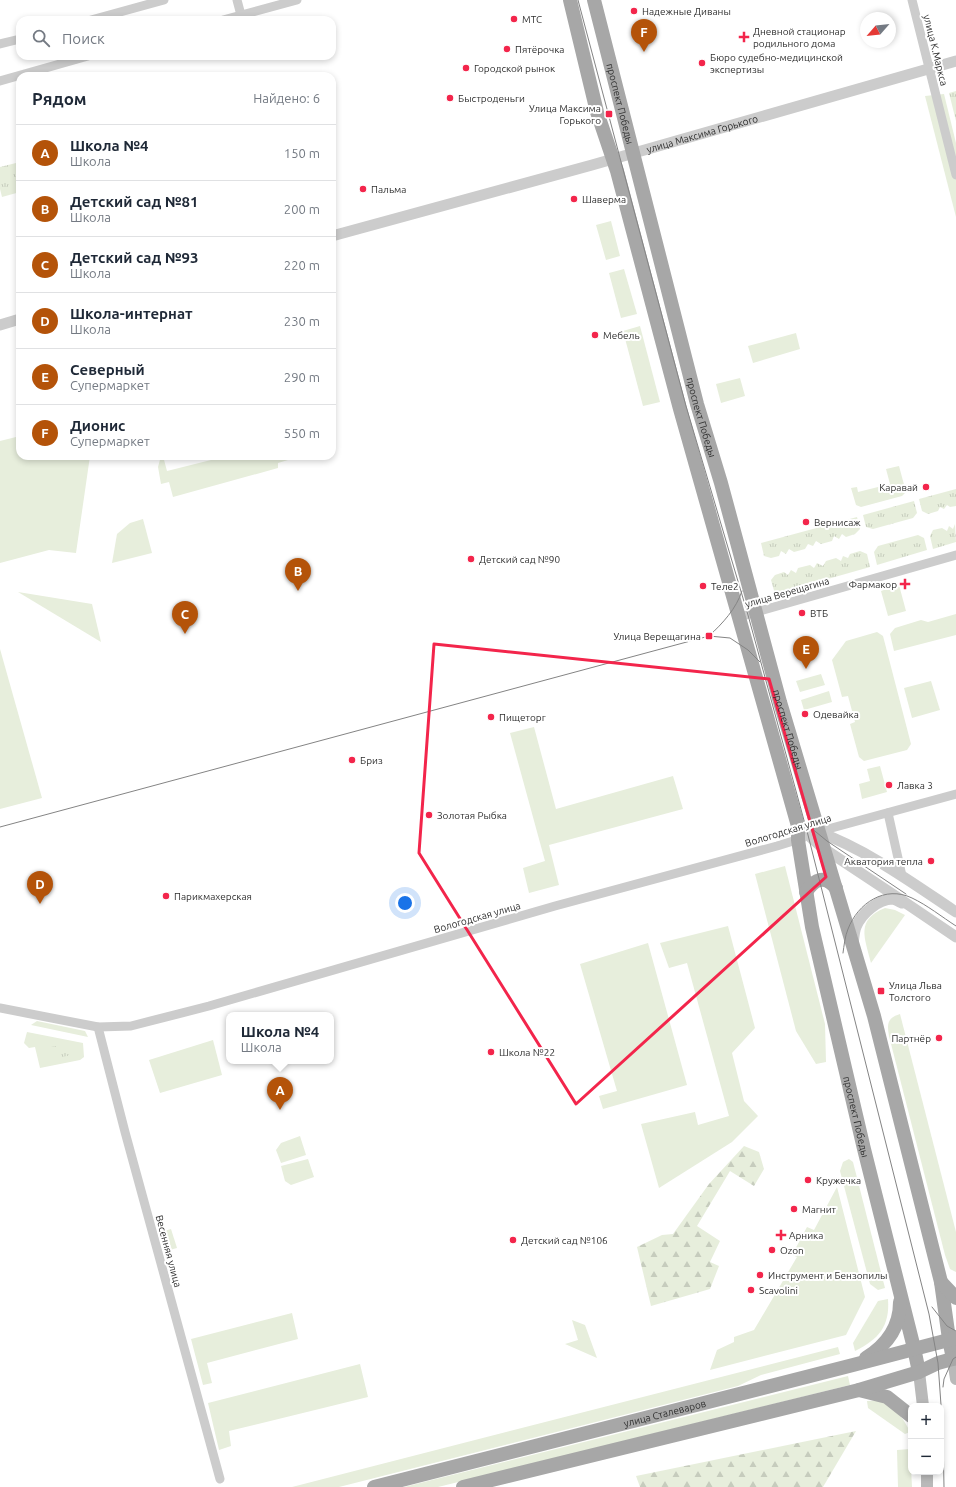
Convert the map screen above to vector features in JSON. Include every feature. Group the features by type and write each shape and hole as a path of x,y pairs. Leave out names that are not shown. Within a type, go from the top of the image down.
{"main road":[{"name":"проспект Победы","path":"570,0 596,112 613,159 680,409 798,826 823,848 874,1016 941,1282 952,1338 956,1379"},
{"name":"проспект Победы","path":"594,0 697,404 723,490 780,702 808,836 806,892 812,928 864,1149 914,1348 919,1372 923,1403"},
{"path":"806,892 810,885 822,879 831,883 836,888"},
{"path":"941,1282 956,1298"},
{"path":"853,1365 876,1352 891,1336 900,1312 900,1291"},
{"name":"улица Сталеваров","path":"374,1487 853,1365 952,1338"},
{"path":"462,1487 858,1390 919,1372 955,1358"},
{"path":"858,1390 887,1397 908,1414"},
{"path":"927,1475 927,1487"}],"street":[{"path":"106,16 164,0"},
{"path":"237,0 241,15"},
{"path":"237,16 297,0"},
{"name":"улица К.Маркса","path":"912,0 956,175"},
{"path":"0,44 16,40"},
{"path":"32,72 74,60"},
{"name":"улица Максима Горького","path":"336,235 613,159 956,61"},
{"path":"0,81 16,76"},
{"path":"0,325 16,320"},
{"name":"улица Верещагина","path":"739,617 956,555"},
{"name":"Вологодская улица","path":"0,1008 98,1027 131,1026 956,794"},
{"path":"888,813 902,876"},
{"path":"808,836 838,839 902,876 956,912"},
{"path":"823,848 956,937"},
{"path":"853,948 856,927 863,915 872,907 882,902 894,899 913,907"},
{"name":"Весенняя улица","path":"98,1027 124,1132 220,1479"}],"highlighted area":[{"path":"434,644 769,679 826,877 576,1104 419,853"}],"green space":[{"path":"956,91 956,121 949,93"},
{"path":"944,94 956,143 956,217 925,96"},
{"path":"16,163 16,193 2,197 0,189 0,167"},
{"path":"611,221 620,256 606,260 596,225"},
{"path":"624,269 637,314 621,318 609,273"},
{"path":"640,326 660,402 643,406 623,331"},
{"path":"796,333 800,349 753,363 748,346"},
{"path":"740,378 745,396 721,403 716,384"},
{"path":"16,437 16,460 89,460 76,553 49,550 0,563 0,441"},
{"path":"160,460 164,460 167,471 211,460 288,460 278,463 278,468 173,497 169,482 161,484 158,467"},
{"path":"899,466 906,492 902,496 861,507 856,505 851,488 857,487 858,492 890,484 886,469"},
{"path":"956,489 956,506 950,507 947,505 944,509 940,507 938,511 928,514 922,511 919,499"},
{"path":"914,501 917,513 913,518 873,529 866,527 863,515"},
{"path":"857,517 860,529 855,534 846,537 842,534 839,539 834,536 832,541 821,544 816,541 813,546 808,544 805,549 794,552 789,549 786,554 781,551 779,556 771,558 764,556 761,543"},
{"path":"143,519 152,553 112,563 117,534 130,523"},
{"path":"955,524 956,542 933,549 930,536 933,530 942,528 947,531 949,526 953,529"},
{"path":"918,535 924,538 927,550 877,565 874,552 878,546"},
{"path":"860,551 867,554 870,567 775,594 771,580 775,575 784,572 788,575 791,570 796,573 798,568 810,565 814,568 817,563 823,566 826,561 836,558 841,561 843,556 848,558 850,554"},
{"path":"899,585 906,611 888,616 881,591"},
{"path":"18,592 92,604 101,642"},
{"path":"956,614 956,635 894,651 890,634 895,628 921,620 928,622"},
{"path":"877,632 883,636 911,744 907,750 864,761 859,757 850,724 855,722 848,696 842,697 832,660 846,641"},
{"path":"0,649 42,798 0,809"},
{"path":"821,674 825,685 800,692 796,681"},
{"path":"931,681 940,710 912,718 904,688"},
{"path":"829,691 832,702 804,710 801,700"},
{"path":"534,727 556,809 673,776 683,809 549,845 559,885 529,893 523,868 545,861 510,733"},
{"path":"880,766 887,792 862,799 859,784 870,781 867,769"},
{"path":"785,866 825,1024 826,1062 816,1064 796,1031 755,874"},
{"path":"885,908 895,910 905,915 871,963 866,946 864,931 869,918"},
{"path":"728,926 755,1028 732,1053 744,1101 758,1116 732,1142 659,1188 641,1124 695,1112 698,1125 729,1116 687,963 669,968 660,943"},
{"path":"648,943 687,1085 603,1109 599,1096 617,1091 580,964"},
{"path":"900,1014 956,1232 956,1272 950,1269 945,1255 889,1036 888,1025 890,1020"},
{"path":"37,1021 85,1031 88,1037 31,1025"},
{"path":"27,1032 83,1043 84,1057 80,1060 40,1068 35,1047 29,1048 24,1043"},
{"path":"213,1040 222,1075 160,1093 149,1060"},
{"path":"56,1046 70,1048 71,1055 49,1060 45,1048"},
{"path":"300,1136 306,1155 281,1163 276,1150 281,1143"},
{"path":"744,1146 759,1152 764,1169 754,1186 730,1171 697,1226 720,1241 710,1262 719,1266 710,1289 651,1306 637,1247 662,1235 673,1234 709,1184"},
{"path":"308,1159 314,1177 291,1185 285,1181 281,1166"},
{"path":"849,1159 853,1162 885,1288 878,1290 870,1284 840,1171 843,1162"},
{"path":"837,1187 865,1297 846,1335 710,1370 717,1350 734,1342 734,1337 754,1330 797,1257 792,1255 807,1227 814,1230"},
{"path":"171,1229 177,1248 166,1251 161,1232"},
{"path":"888,1299 887,1317 881,1331 871,1342 855,1351 853,1343 878,1301"},
{"path":"292,1313 298,1339 207,1363 212,1383 203,1385 191,1339"},
{"path":"572,1320 585,1325 597,1358 565,1344 578,1340"},
{"path":"838,1347 840,1354 761,1375 738,1386 339,1487 292,1487"},
{"path":"360,1364 368,1397 229,1431 231,1446 219,1450 208,1403"},
{"path":"848,1376 850,1385 438,1487 404,1487"},
{"path":"867,1401 879,1401 889,1405 902,1418 908,1428 908,1433 905,1434 868,1408"},
{"path":"856,1431 823,1487 640,1487 636,1476"},
{"path":"908,1449 908,1475 911,1475 912,1487 898,1487 897,1450"}],"tram line":[{"path":"578,0 686,406 748,615 808,835 929,1314 938,1363 943,1433 944,1487"},
{"path":"709,636 728,615 736,604 742,591"},
{"path":"0,827 709,636 730,638 748,650 760,662"},
{"path":"805,823 827,841 906,894"},
{"path":"843,953 848,929 858,911 866,904 883,895 902,895 912,898 956,926"},
{"path":"932,1307 947,1326 956,1331"},
{"path":"943,1387 944,1379 953,1359 956,1357"}],"place":[{"name":"Надежные Диваны","path":"634,11"},
{"name":"МТС","path":"514,19"},
{"name":"Дневной стационар родильного дома","path":"744,37"},
{"name":"Пятёрочка","path":"507,49"},
{"name":"Дионис","path":"644,52"},
{"name":"Бюро судебно-медицинской экспертизы","path":"702,63"},
{"name":"Городской рынок","path":"466,68"},
{"name":"Быстроденьги","path":"450,98"},
{"name":"Улица Максима Горького","path":"609,114"},
{"name":"Пальма","path":"363,189"},
{"name":"Шаверма","path":"574,199"},
{"name":"Мебель","path":"595,335"},
{"name":"Каравай","path":"926,487"},
{"name":"Вернисаж","path":"806,522"},
{"name":"Детский сад №90","path":"471,559"},
{"name":"Фармакор","path":"905,584"},
{"name":"Теле2","path":"703,586"},
{"name":"Детский сад №81","path":"298,591"},
{"name":"ВТБ","path":"802,613"},
{"name":"Детский сад №93","path":"185,634"},
{"name":"Улица Верещагина","path":"709,636"},
{"name":"Северный","path":"806,669"},
{"name":"Одевайка","path":"805,714"},
{"name":"Пищеторг","path":"491,717"},
{"name":"Бриз","path":"352,760"},
{"name":"Лавка 3","path":"889,785"},
{"name":"Золотая Рыбка","path":"429,815"},
{"name":"Акватория тепла","path":"931,861"},
{"name":"Парикмахерская","path":"166,896"},
{"name":"Школа-интернат","path":"40,904"},
{"name":"Улица Льва Толстого","path":"881,991"},
{"name":"Партнёр","path":"939,1038"},
{"name":"Школа №22","path":"491,1052"},
{"name":"Школа №4","path":"280,1110"},
{"name":"Кружечка","path":"808,1180"},
{"name":"Магнит","path":"794,1209"},
{"name":"Арника","path":"781,1235"},
{"name":"Детский сад №106","path":"513,1240"},
{"name":"Ozon","path":"772,1250"},
{"name":"Инструмент и Бензопилы","path":"760,1275"},
{"name":"Scavolini","path":"751,1290"}]}
